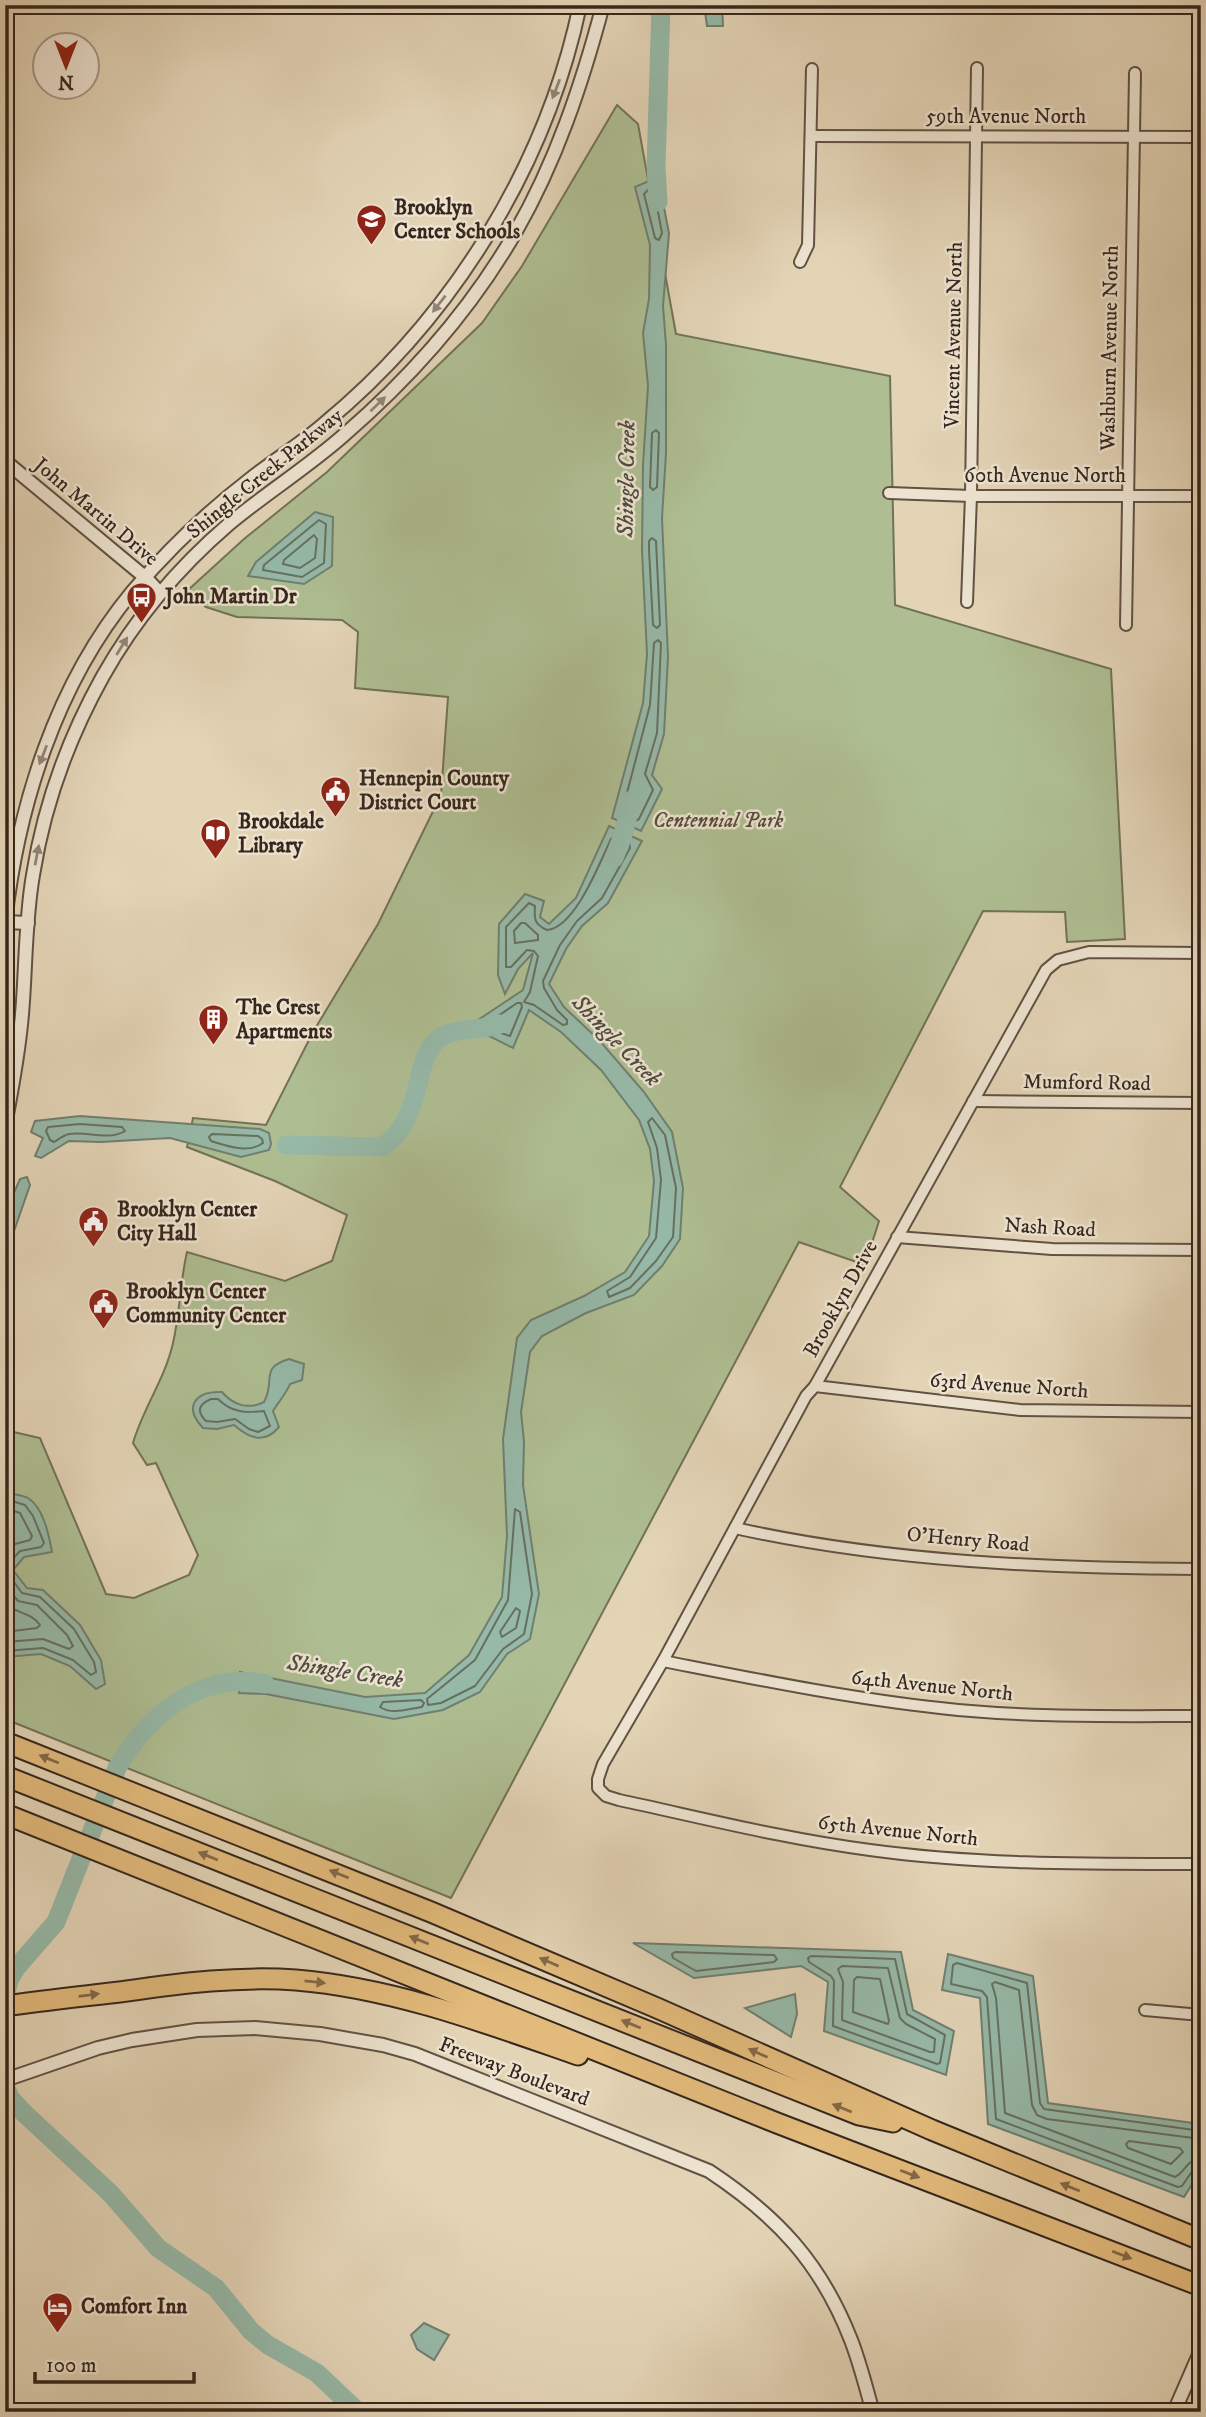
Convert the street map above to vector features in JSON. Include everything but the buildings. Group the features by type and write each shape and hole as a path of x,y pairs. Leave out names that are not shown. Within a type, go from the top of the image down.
{"highway":[{"path":"5,1742 501,1942 932,2130 1201,2240"},
{"path":"5,1776 859,2115 932,2130"},
{"path":"5,1814 777,2123 1201,2286"},
{"path":"13,2005 220,1979 276,1979 338,1985 477,2020 777,2123"}],"street":[{"name":"Shingle Creek Parkway","path":"5,922 12,865 43,753 80,672 106,629 132,592 174,546 211,511 343,407 404,347 439,305 491,228 519,176 560,79 580,5"},
{"name":"Shingle Creek Parkway","path":"5,1125 22,1017 33,876 42,830 63,762 104,674 129,634 160,593 227,526 341,438 378,405 459,314 515,233 557,146 575,102 603,5"},
{"path":"800,262 808,245 812,68"},
{"name":"Vincent Avenue North","path":"967,602 977,68"},
{"name":"Washburn Avenue North","path":"1126,625 1135,73"},
{"name":"59th Avenue North","path":"812,136 1201,137"},
{"name":"John Martin Drive","path":"5,461 146,578 160,593"},
{"name":"60th Avenue North","path":"889,493 971,496 1201,496"},
{"path":"5,922 28,923"},
{"name":"Brooklyn Drive","path":"598,1788 603,1764 663,1661 806,1396 815,1386 1046,970 1058,960 1088,952 1201,953"},
{"name":"Mumford Road","path":"973,1101 1201,1103"},
{"name":"Nash Road","path":"897,1237 1052,1249 1201,1250"},
{"name":"63rd Avenue North","path":"815,1386 1020,1410 1201,1412"},
{"name":"O'Henry Road","path":"734,1528 768,1536 939,1559 1102,1569 1201,1570"},
{"name":"64th Avenue North","path":"663,1661 861,1699 943,1709 1023,1715 1201,1716"},
{"name":"65th Avenue North","path":"598,1788 606,1796 619,1800 747,1830 871,1850 1009,1861 1201,1864"},
{"path":"1145,2011 1201,2015"},
{"name":"Freeway Boulevard","path":"5,2080 98,2048 197,2030 256,2028 320,2034 383,2045 415,2054 709,2171 740,2192 770,2216 807,2258 831,2298 851,2341 873,2412"},
{"path":"1174,2412 1201,2350"}],"green space":[{"name":"Centennial Park","path":"617,105 638,124 676,334 890,376 895,605 1111,669 1125,939 1067,942 1065,912 983,911 840,1187 879,1221 865,1265 799,1242 451,1898 5,1719 5,1430 40,1438 106,1594 134,1598 189,1575 198,1555 156,1463 147,1465 133,1443 169,1356 187,1252 285,1281 332,1261 347,1215 275,1181 187,1147 193,1118 266,1125 313,1032 378,924 441,795 448,697 355,688 358,632 342,620 237,617 206,607 187,591 244,539 327,472 482,323 522,266"}],"water":[{"path":"704,5 722,5 723,26 707,26"},
{"path":"658,177 669,233 663,306 666,345 666,453 662,518 668,657 664,734 652,775 662,789 641,831 612,818 643,703 647,654 642,551 643,465 648,386 643,333 649,299 650,245 635,187"},
{"path":"315,512 333,517 332,566 304,584 248,576 256,562"},
{"path":"609,826 642,841 608,903 582,926 566,949 549,984 564,1007 600,1041 644,1092 672,1132 683,1188 680,1239 662,1266 634,1295 586,1313 542,1336 530,1352 521,1412 524,1441 523,1485 539,1594 530,1639 507,1654 480,1692 443,1710 394,1719 266,1694 239,1693 240,1672 365,1697 425,1693 469,1655 502,1597 507,1536 503,1439 517,1338 531,1320 584,1296 625,1272 649,1236 654,1181 650,1149 639,1120 601,1070 561,1032 529,1010 513,1048 469,1026 523,990 533,953 518,969 505,994 498,975 499,924 525,894 544,901 540,917 549,924 576,898"},
{"path":"80,1116 260,1129 269,1133 271,1144 269,1150 241,1157 170,1138 69,1141 41,1158 35,1156 43,1138 31,1132 35,1121"},
{"path":"27,1177 30,1185 5,1257 5,1213 20,1179"},
{"path":"289,1359 304,1364 302,1380 290,1384 273,1411 279,1427 273,1433 256,1438 234,1425 217,1429 203,1428 197,1420 193,1407 199,1397 205,1394 222,1392 236,1403 247,1406 264,1402 271,1371 274,1366"},
{"path":"5,1492 26,1497 38,1508 45,1523 52,1552 24,1557 13,1570 27,1588 43,1590 80,1625 101,1660 105,1684 96,1689 70,1666 41,1654 5,1657"},
{"path":"633,1943 901,1952 913,2010 954,2031 946,2075 824,2031 828,1982 801,1966 694,1978"},
{"path":"948,1954 1033,1976 1048,2103 1201,2124 1201,2170 1184,2197 988,2124 980,1998 942,1990"},
{"path":"795,1994 797,2014 791,2037 745,2008"},
{"path":"424,2323 449,2335 434,2360 417,2349 411,2335"}],"waterway":[{"name":"Shingle Creek","path":"658,202 656,166 661,5"},
{"name":"Shingle Creek","path":"614,858 632,800"},
{"path":"286,1145 382,1147 396,1135 405,1121 412,1106 424,1061 438,1039 460,1031 500,1024"},
{"name":"Shingle Creek","path":"5,1996 9,1980 16,1968 56,1922 117,1768 129,1749 160,1715 178,1701 198,1691 241,1681 265,1684"},
{"name":"Shingle Creek","path":"5,2086 10,2098 24,2113 111,2194 158,2248 216,2288 251,2331 268,2345 317,2373 358,2412"}],"place":[{"name":"Brooklyn Center Schools","path":"371,247"},
{"name":"John Martin Dr","path":"142,624"},
{"name":"Hennepin County District Court","path":"336,818"},
{"name":"Brookdale Library","path":"215,861"},
{"name":"The Crest Apartments","path":"213,1047"},
{"name":"Brooklyn Center City Hall","path":"94,1249"},
{"name":"Brooklyn Center Community Center","path":"103,1331"},
{"name":"Comfort Inn","path":"58,2334"}]}
